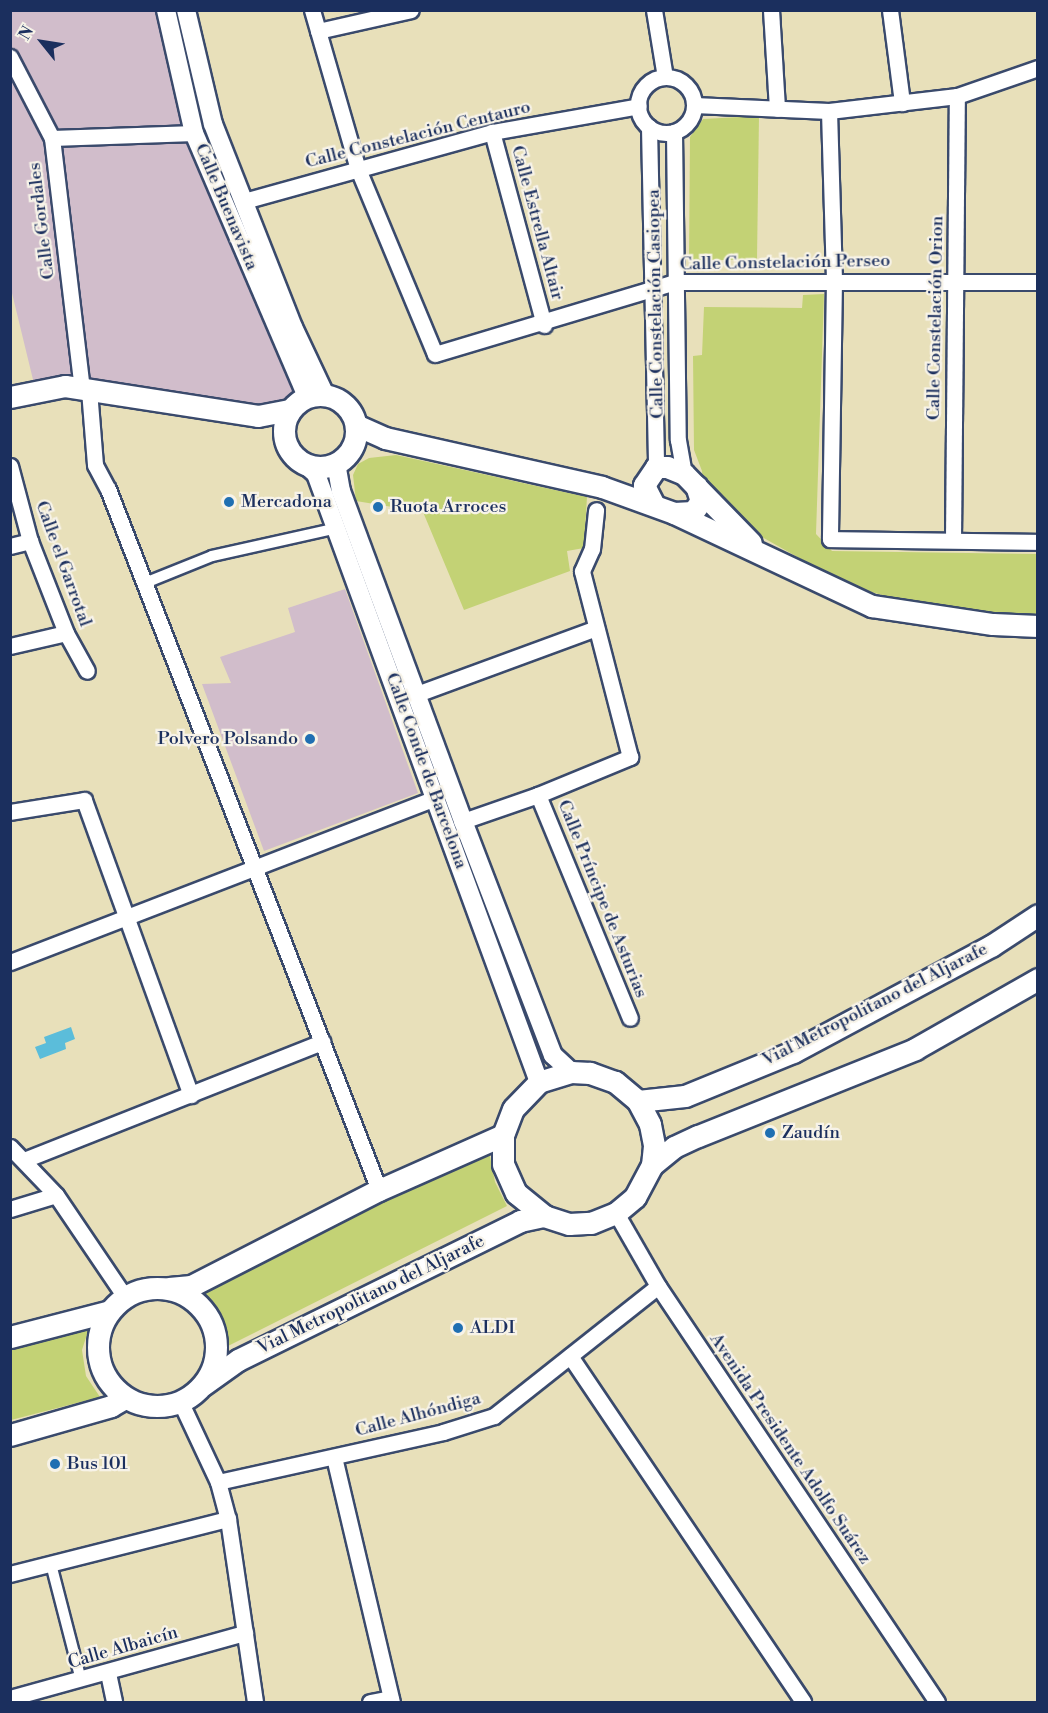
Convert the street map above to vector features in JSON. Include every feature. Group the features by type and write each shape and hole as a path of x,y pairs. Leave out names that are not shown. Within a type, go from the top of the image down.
{"main road":[{"path":"10,397 65,386 258,416 290,410 316,396 343,402 354,436"},
{"path":"283,434 290,410"},
{"path":"258,416 283,434 289,451 305,464 322,467 336,463 354,436"},
{"path":"354,436 385,438 602,487 653,503 872,606 993,624 1038,626"},
{"path":"602,487 666,466 690,480 760,553"},
{"path":"653,503 644,485 654,470"},
{"path":"674,513 693,512 701,501 690,480"},
{"name":"Vial Metropolitano del Aljarafe","path":"638,1101 654,1102 685,1096 793,1052 991,946 1038,915"},
{"name":"Vial Metropolitano del Aljarafe","path":"652,1165 650,1124 638,1101 615,1082 590,1073 571,1072 539,1082 513,1109 503,1135 503,1164 516,1193 544,1216 569,1224 591,1223 616,1214 635,1197 652,1165 682,1143 915,1049 1038,978"},
{"path":"10,1337 117,1304 144,1289 191,1286 379,1190 503,1135"},
{"name":"Vial Metropolitano del Aljarafe","path":"181,1403 238,1359 520,1221 544,1216"},
{"name":"Vial Metropolitano del Aljarafe","path":"165,1288 188,1296 203,1310 213,1326 217,1346 213,1367 203,1385"},
{"path":"117,1304 101,1327 99,1363 108,1382 125,1398 144,1406 181,1403"},
{"path":"10,1435 111,1406 125,1398"}],"street":[{"name":"Calle Buenavista","path":"166,10 194,133 316,396"},
{"name":"Calle Buenavista","path":"186,10 213,124 293,327 316,396"},
{"path":"312,10 358,169"},
{"path":"318,31 411,10"},
{"path":"654,10 665,77"},
{"path":"771,10 777,108"},
{"path":"890,10 902,102"},
{"name":"Calle Gordales","path":"10,57 52,138 95,465 145,584 379,1190"},
{"path":"694,105 829,111 957,96 1038,68"},
{"path":"665,77 683,82 694,105 689,121 674,132 650,127 639,106 648,84 665,77"},
{"name":"Calle Constelación Orion","path":"953,540 957,96"},
{"name":"Calle Constelación Centauro","path":"244,201 492,132 639,106"},
{"path":"829,111 834,280 830,539 1038,542"},
{"name":"Calle Constelación Casiopea","path":"650,127 654,292 654,470"},
{"name":"Calle Estrella Altair","path":"492,132 544,325"},
{"name":"Calle Constelación Casiopea","path":"674,132 678,440 690,480"},
{"path":"52,138 194,133"},
{"name":"Calle Constelación Perseo","path":"358,169 435,354 544,325 654,292 675,282 834,280 1038,282"},
{"name":"Calle Conde de Barcelona","path":"336,463 341,491 462,821 553,1055 571,1072"},
{"name":"Calle Conde de Barcelona","path":"305,464 316,474 337,528 539,1082"},
{"name":"Calle el Garrotal","path":"10,466 30,542 66,633 87,671"},
{"path":"462,821 538,795 630,757 582,571 592,549 596,510"},
{"path":"145,584 212,556 337,528"},
{"path":"10,546 30,542"},
{"path":"414,695 596,628"},
{"path":"10,646 66,633"},
{"name":"Calle Príncipe de Asturias","path":"538,795 630,1017"},
{"path":"10,962 256,870 436,798"},
{"path":"10,812 84,800 125,919 191,1095"},
{"path":"24,1160 322,1042"},
{"path":"10,1147 56,1195 117,1304"},
{"path":"10,1209 56,1195"},
{"name":"Avenida Presidente Adolfo Suárez","path":"616,1214 658,1286 938,1702"},
{"name":"Calle Alhóndiga","path":"218,1482 334,1457 494,1416 658,1286"},
{"path":"570,1356 803,1702"},
{"path":"181,1403 218,1482 228,1519 255,1702"},
{"path":"334,1457 391,1700 370,1702"},
{"path":"10,1574 228,1519"},
{"path":"51,1564 81,1680"},
{"name":"Calle Albaicín","path":"10,1698 108,1673 245,1633"},
{"path":"108,1673 114,1702"}],"shaded area":[{"path":"10,11 166,11 194,133 307,397 290,410 36,392 11,289"},
{"name":"Polvero Polsando","path":"345,589 418,793 264,851 202,684 231,683 220,657 295,632 288,608"}],"green space":[{"path":"759,116 757,260 689,260 690,137 703,119"},
{"path":"824,294 816,534 832,551 1037,554 1037,620 938,611 847,585 705,505 702,471 694,450 693,356 702,355 704,307 802,308 803,295"},
{"path":"396,455 587,497 584,548 567,551 570,571 464,610 423,512 356,501 353,475 358,464 369,458"},
{"path":"489,1151 495,1182 507,1206 228,1346 201,1290"},
{"path":"89,1328 82,1350 86,1376 100,1397 11,1420 11,1349"}],"water":[{"path":"71,1027 75,1039 65,1043 66,1049 40,1059 35,1047 46,1043 44,1037"}],"place":[{"name":"Mercadona","path":"229,502"},
{"name":"Ruota Arroces","path":"378,507"},
{"name":"Polvero Polsando","path":"310,739"},
{"name":"Zaudín","path":"770,1133"},
{"name":"ALDI","path":"458,1328"},
{"name":"Bus 101","path":"55,1464"}]}
